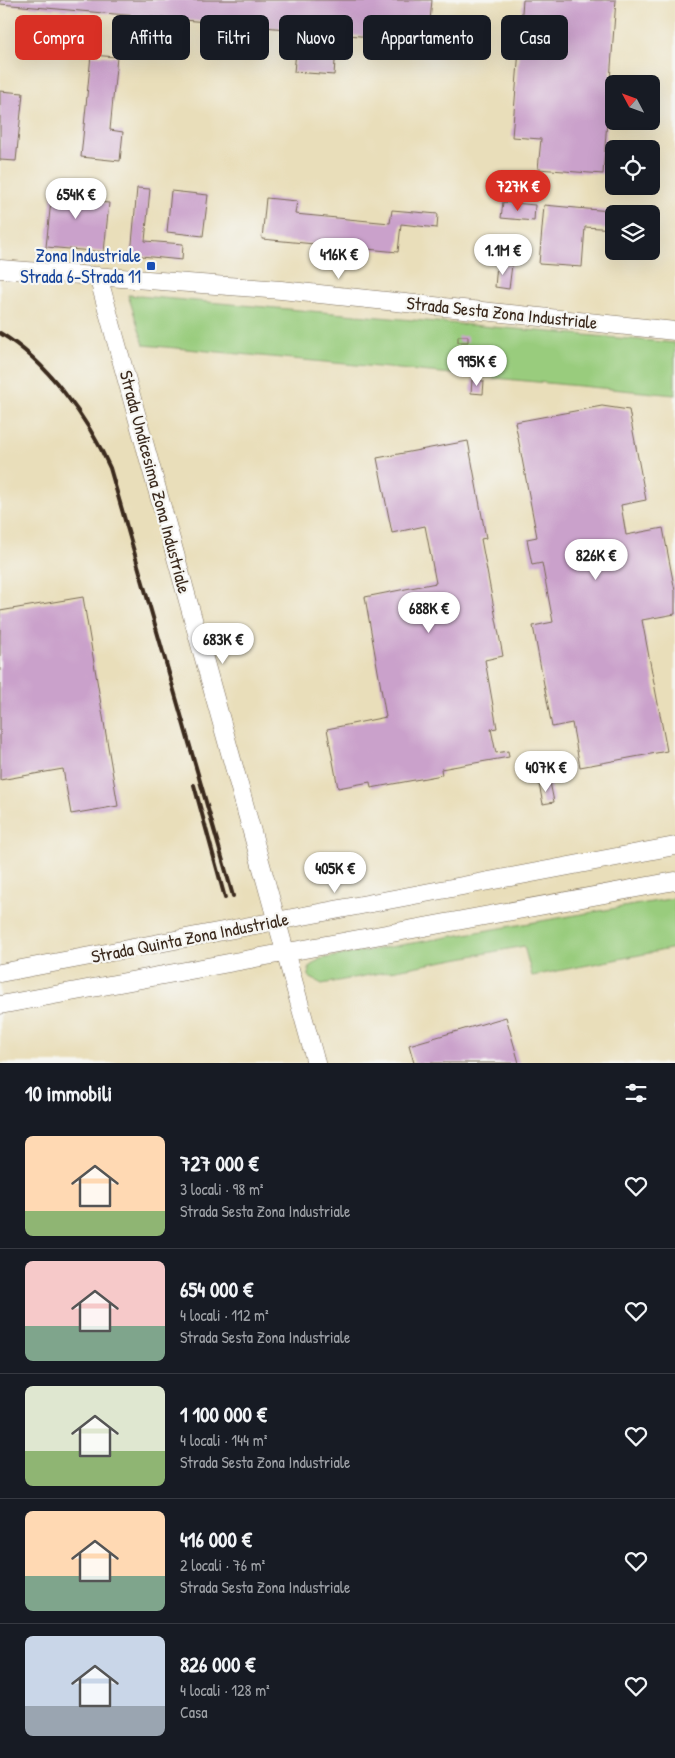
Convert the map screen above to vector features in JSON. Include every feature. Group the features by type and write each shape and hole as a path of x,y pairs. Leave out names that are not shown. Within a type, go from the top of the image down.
{"street":[{"name":"Strada Sesta Zona Industriale","path":"0,269 281,290 675,331"},
{"name":"Strada Undicesima Zona Industriale","path":"98,276 316,1063"},
{"name":"Strada Quinta Zona Industriale","path":"0,973 675,846"},
{"name":"Strada Quinta Zona Industriale","path":"0,1005 675,881"}],"green space":[{"path":"128,295 675,343 675,395 144,345"},
{"path":"675,898 675,948 532,976 524,946 322,984 309,977 309,967 320,959"}],"building":[{"path":"0,0 432,0 431,15 363,15 363,36 353,35 353,15 279,15 279,28 269,27 269,15 200,15 200,21 190,21 190,15 126,15 0,4"},
{"path":"523,0 616,0 610,75 605,75 606,130 603,174 538,169 541,139 512,137 518,60 568,60 568,15 522,15"},
{"path":"102,56 112,57 112,60 117,60 110,130 123,132 120,161 81,157 91,60 102,60"},
{"path":"295,60 335,60 334,75 294,72"},
{"path":"0,91 23,93 16,161 0,160"},
{"path":"53,182 84,185 83,201 109,203 104,252 46,247"},
{"path":"137,188 150,189 145,241 183,244 182,260 131,255"},
{"path":"171,191 208,195 203,236 167,232"},
{"path":"266,198 297,201 295,214 390,223 392,210 438,214 437,228 401,224 398,252 262,239"},
{"path":"503,202 535,205 534,221 501,218"},
{"path":"544,205 605,210 605,228 585,227 582,267 539,264"},
{"path":"497,264 512,265 509,289 495,287"},
{"path":"458,336 468,336 468,342 458,342"},
{"path":"472,380 484,381 483,394 471,393"},
{"path":"602,406 629,410 646,500 621,505 626,535 663,528 675,591 675,614 642,620 667,751 580,767 572,723 552,727 533,626 553,622 542,563 532,565 527,539 537,537 515,422"},
{"path":"468,441 486,538 481,539 503,656 485,660 497,728 491,729 496,753 508,751 509,757 441,769 442,775 371,788 370,782 338,788 327,729 386,717 365,597 436,583 425,526 392,533 377,458"},
{"path":"83,597 118,806 71,814 63,769 0,780 0,611"},
{"path":"550,782 554,802 543,804 539,784"},
{"path":"506,1017 519,1063 414,1063 409,1045"}],"railway":[{"path":"0,333 34,359 64,393 90,430 110,468 233,896"},
{"path":"194,785 225,898"}],"place":[{"name":"Zona Industriale Strada 6-Strada 11","path":"151,266"}]}
